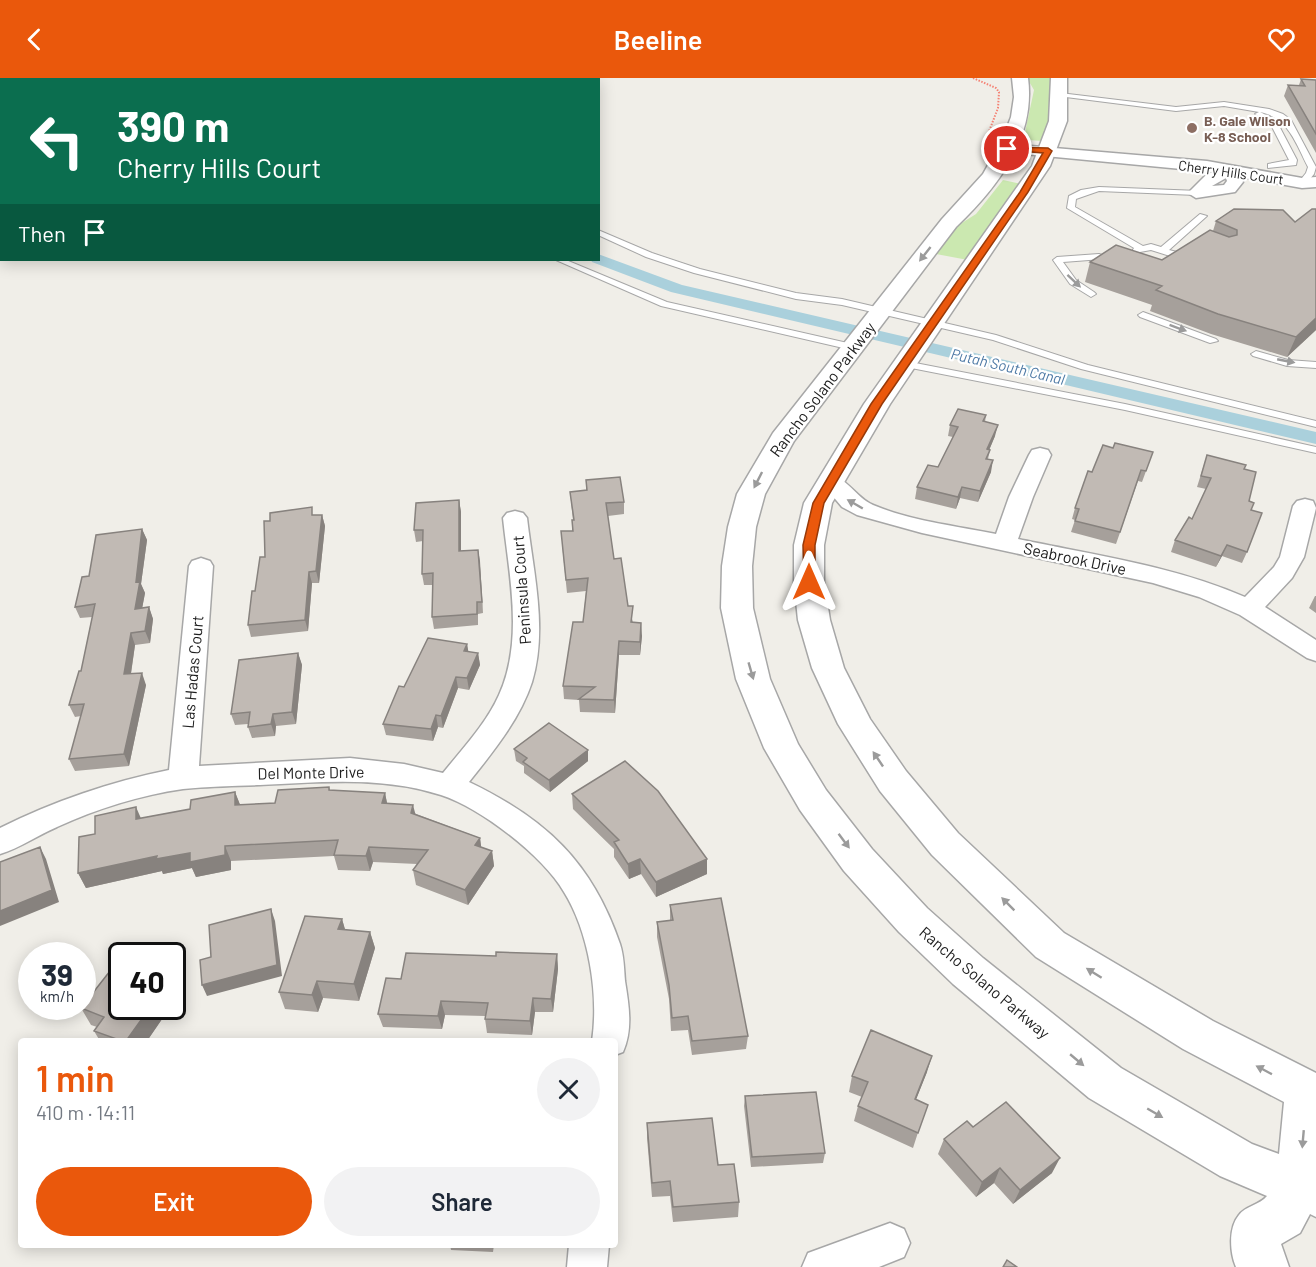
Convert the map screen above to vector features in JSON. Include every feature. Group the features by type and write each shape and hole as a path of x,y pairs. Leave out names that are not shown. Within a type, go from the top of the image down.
{"street":[{"name":"Rancho Solano Parkway","path":"1020,78 1024,91 1022,105 963,210 949,223 853,346 765,465 751,494 742,527 737,566 737,608 743,643 763,706 782,748 813,800 858,860 913,920 968,971 1105,1083 1299,1198"},
{"path":"1060,87 1058,121 1046,154 1024,192 877,404 818,503 809,545 809,582 814,620 828,668 850,714 893,781 945,844 1050,945 1198,1035 1312,1094 1299,1198 1280,1249 1281,1267"},
{"name":"Cherry Hills Court","path":"1002,143 1046,154 1121,167 1144,167 1161,163 1183,164 1209,159 1231,170 1268,167 1309,182 1306,188 1316,192"},
{"path":"1176,147 1183,164"},
{"path":"1196,193 1229,189 1235,182 1231,170"},
{"path":"1005,543 1021,497 1040,455"},
{"name":"Seabrook Drive","path":"831,481 850,502 865,510 886,514 922,526 1156,576 1208,591 1249,609 1316,652"},
{"path":"1249,609 1283,572 1292,557 1305,506"},
{"name":"Peninsula Court","path":"450,786 502,715 518,682 527,643 516,518"},
{"name":"Las Hadas Court","path":"183,778 201,566"},
{"name":"Del Monte Drive","path":"0,842 47,818 123,791 183,778 350,769 404,775 450,786 493,807 537,839 577,884 604,946 613,1019 610,1038"},
{"path":"1264,1267 1257,1258 1256,1232 1299,1198"},
{"path":"822,1267 890,1243"},
{"path":"587,1267 589,1248"}],"lane":[{"path":"1060,87 1176,109 1235,104 1280,116 1288,122 1312,167 1309,182"},
{"path":"1233,109 1245,115"},
{"path":"1211,111 1233,109 1256,113 1273,122 1293,163 1268,167"},
{"path":"1140,248 1134,255 1141,261 1154,264 1172,263 1176,257 1164,249 1140,248 1071,208 1072,198 1098,189 1196,193"},
{"path":"1164,249 1181,237 1203,216"},
{"path":"600,233 648,255 698,271 796,296 842,302 931,327 996,338 1085,367 1316,424"},
{"path":"1181,237 1192,240"},
{"path":"1091,294 1073,282 1057,260 1098,257"},
{"path":"562,261 664,304 853,346"},
{"path":"1143,315 1213,341"},
{"path":"1256,354 1287,363 1316,365"},
{"path":"907,360 1316,450"}],"path":[{"path":"973,78 996,88 999,92 998,108 988,134 1002,143"}],"green space":[{"path":"1027,78 1053,78 1052,113 1042,141 1028,140 1024,137 1034,90"},
{"path":"1003,180 1022,184 968,260 936,254 957,226 976,214"}],"building":[{"path":"1301,79 1316,80 1316,134 1288,85 1305,86"},
{"path":"1234,209 1283,210 1295,222 1312,209 1316,209 1316,318 1296,337 1218,314 1156,290 1162,286 1090,262 1116,245 1162,260 1210,230 1229,237 1237,235 1237,230 1216,221"},
{"path":"958,409 986,415 983,421 998,425 987,449 990,450 986,459 993,460 980,491 962,487 958,497 917,487 928,465 938,467 958,427 950,425"},
{"path":"1115,443 1153,452 1146,471 1141,470 1120,532 1075,521 1079,509 1075,508 1088,471 1092,472 1103,445 1113,448"},
{"path":"1207,455 1246,465 1244,469 1256,472 1249,501 1254,503 1251,510 1262,513 1247,552 1227,545 1221,556 1175,540 1189,517 1192,519 1211,478 1201,476"},
{"path":"620,477 624,502 606,503 614,559 621,558 628,606 633,606 631,622 641,623 640,642 619,641 614,700 579,699 595,687 563,686 573,622 583,622 588,578 566,580 561,531 573,531 572,520 574,520 570,492 587,490 586,480"},
{"path":"459,500 459,551 478,550 482,602 477,602 477,614 432,617 433,573 422,574 423,530 414,530 416,503"},
{"path":"312,507 312,515 322,515 316,571 309,572 305,620 248,625 252,591 255,591 260,557 265,557 264,521 270,521 270,513"},
{"path":"142,529 136,582 140,581 135,609 149,607 145,631 131,633 124,674 142,673 124,754 69,759 84,704 69,705 79,671 81,671 95,604 75,607 82,577 89,576 96,535"},
{"path":"428,638 467,644 464,651 478,653 467,678 456,677 441,716 436,715 431,729 383,724 399,686 404,687"},
{"path":"298,653 292,712 273,714 271,724 248,727 250,712 231,714 239,660"},
{"path":"549,723 588,750 549,780 523,762 527,758 514,749"},
{"path":"625,761 658,791 707,859 656,882 640,859 628,864 614,842 619,840 572,794"},
{"path":"329,787 329,790 385,793 382,803 413,805 411,813 480,838 475,845 492,851 465,890 413,870 428,850 369,847 366,856 334,855 338,840 225,846 225,855 190,862 190,853 156,859 157,856 78,873 79,837 95,834 95,816 136,807 136,819 190,809 191,800 235,792 235,805 275,803 278,790"},
{"path":"40,847 52,890 0,911 0,862"},
{"path":"721,898 748,1036 692,1041 688,1016 672,1018 669,985 657,922 673,920 670,905"},
{"path":"271,909 277,965 202,985 200,960 211,957 209,925"},
{"path":"305,916 342,919 338,929 370,932 354,984 317,981 312,995 279,992"},
{"path":"496,952 557,954 551,999 533,998 530,1021 485,1019 488,1003 441,1001 438,1016 378,1014 386,978 401,979 406,953 496,956"},
{"path":"108,974 108,1020 141,1020 128,1038 114,1038 94,1031 104,1017 96,1014 96,989"},
{"path":"871,1030 932,1056 915,1099 928,1105 918,1133 858,1106 868,1082 852,1076"},
{"path":"816,1092 825,1153 752,1157 745,1096"},
{"path":"1006,1102 1060,1158 1020,1190 1000,1168 982,1182 944,1139 967,1121 973,1127"},
{"path":"712,1118 718,1165 734,1164 739,1202 673,1207 670,1181 652,1183 647,1123"},
{"path":"1007,1260 1017,1267 1003,1267"}],"waterway":[{"name":"Putah South Canal","path":"600,260 677,289 1316,438"}],"place":[{"name":"B. Gale Wilson K-8 School","path":"1192,128"}],"route":[{"path":"809,582 809,545 818,503 877,404 1024,192 1048,151 1007,149"}]}
